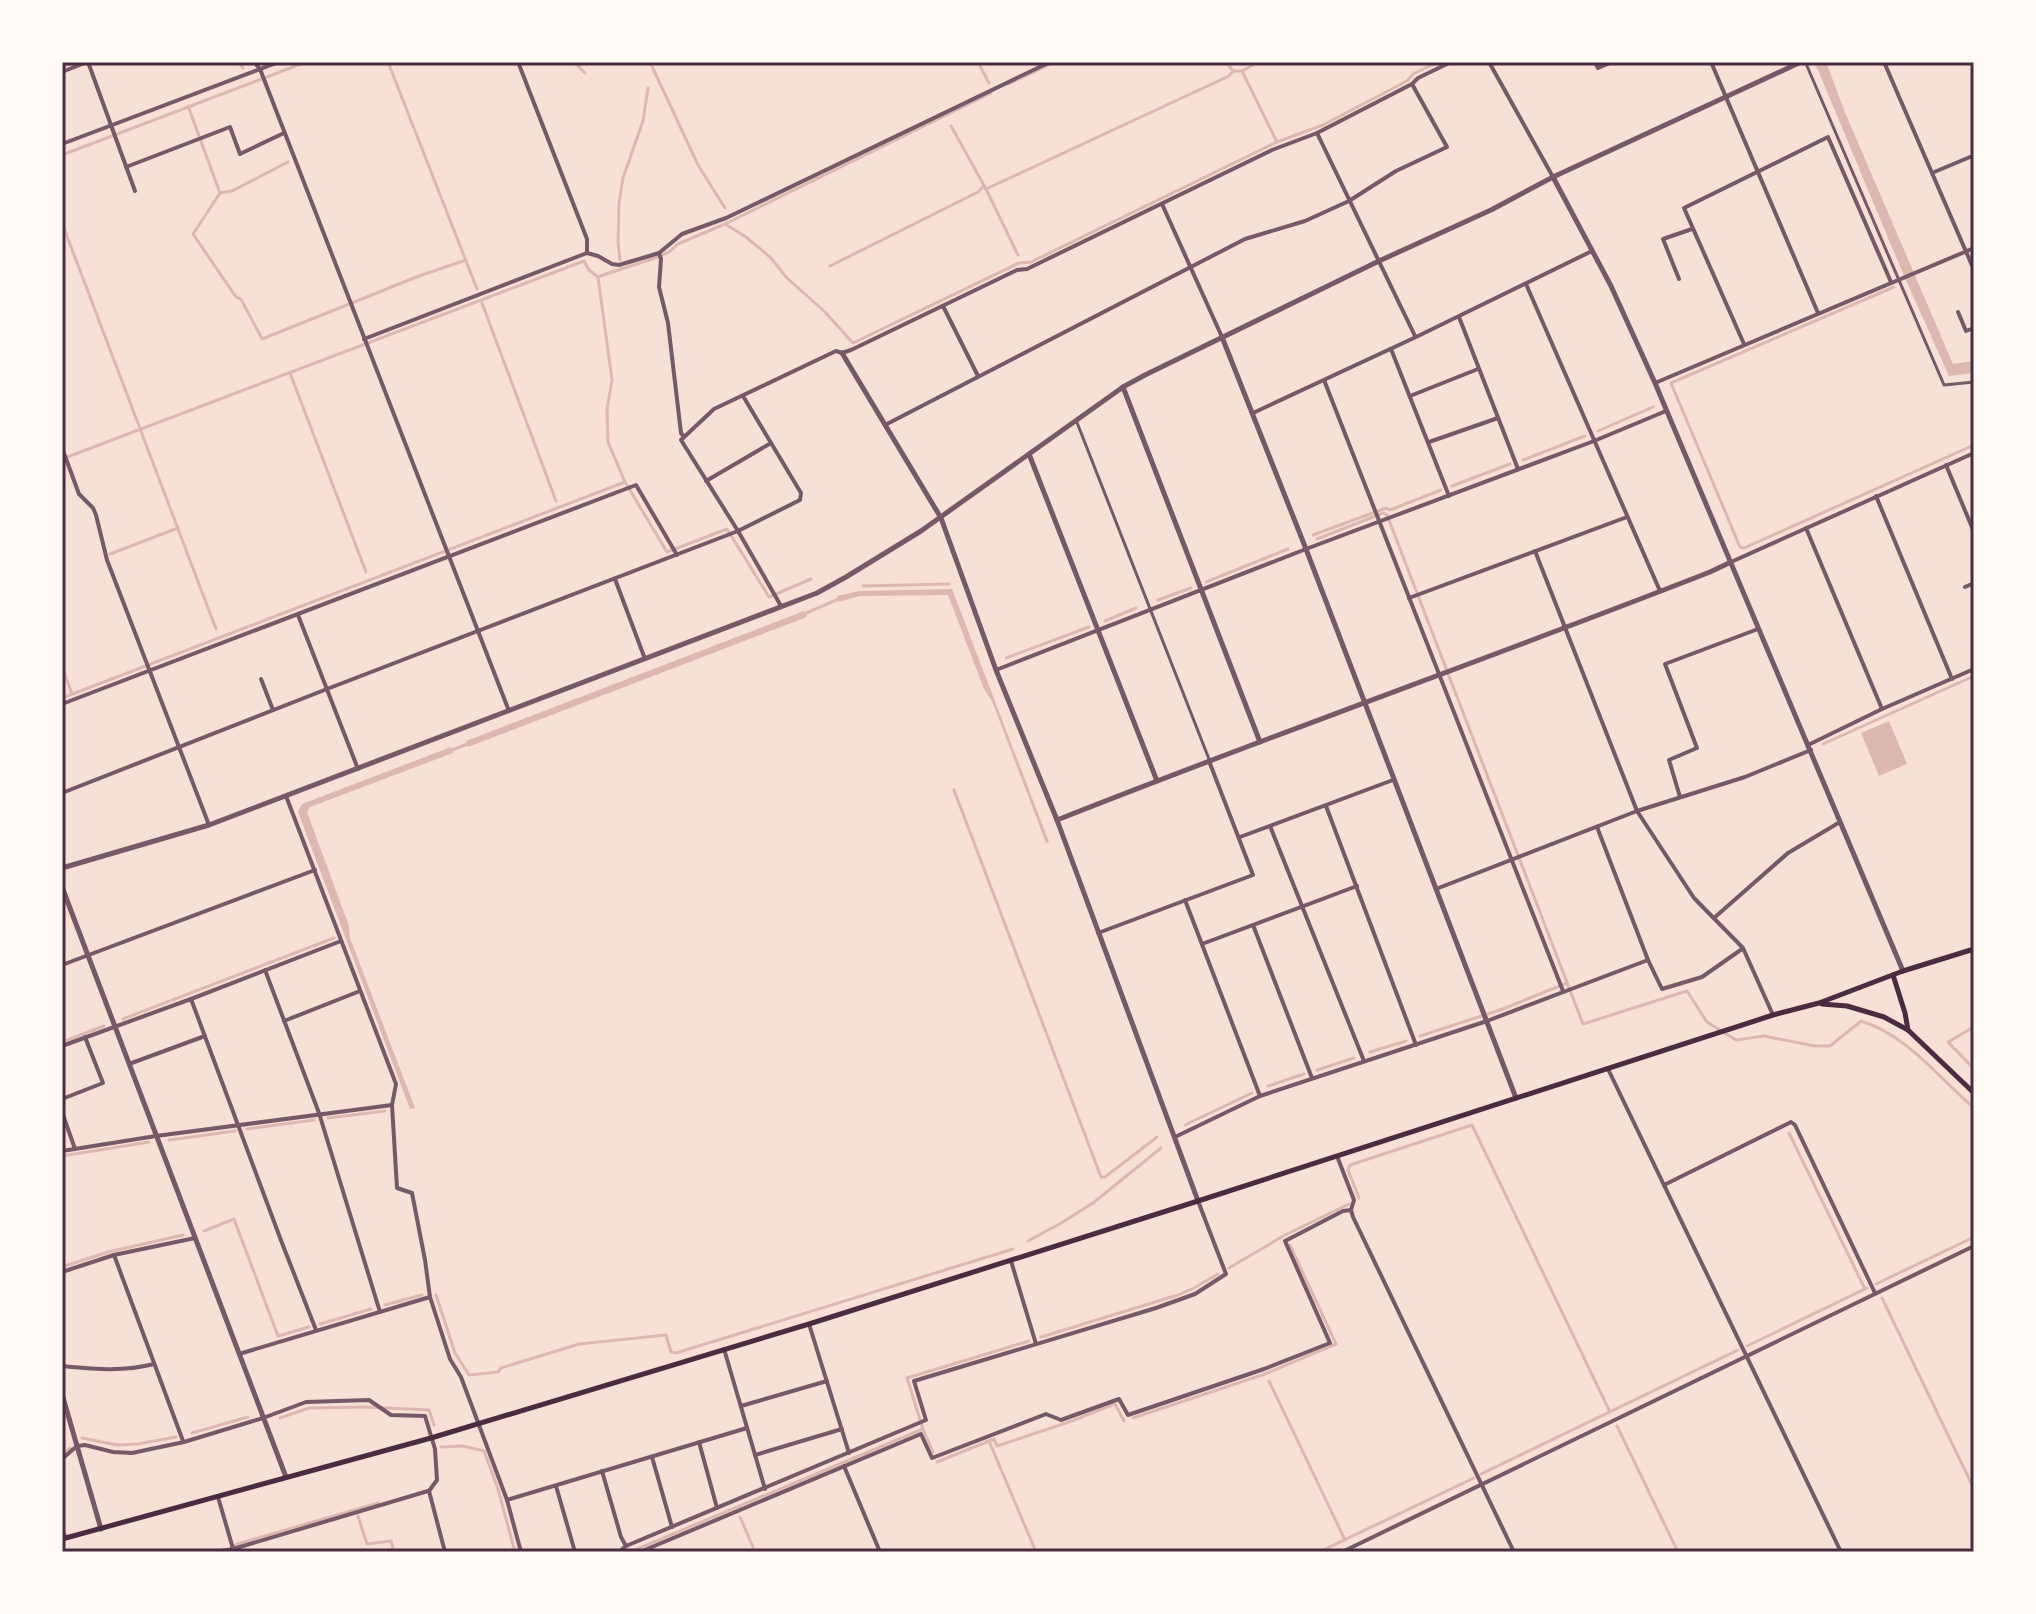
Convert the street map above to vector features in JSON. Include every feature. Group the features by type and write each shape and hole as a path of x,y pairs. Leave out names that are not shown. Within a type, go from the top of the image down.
{"main road":[{"path":"64,1539 431,1438 809,1324 1773,1015 1819,1003 1903,971 1974,949"},
{"path":"1893,975 1908,1030"},
{"path":"1819,1003 1847,1006 1884,1017 1908,1030 1974,1093"}],"street":[{"path":"62,72 87,62 135,191"},
{"path":"254,62 260,69 509,711"},
{"path":"62,144 279,62"},
{"path":"518,62 587,239 587,253"},
{"path":"365,343 587,253 619,265 660,256 682,234 726,218 1050,62"},
{"path":"781,607 681,440 714,409 836,351 851,350 1272,150 1317,133 1451,62"},
{"path":"1489,62 1611,286 1655,383 1903,971"},
{"path":"1595,62 1598,68 1612,62"},
{"path":"1711,62 1818,313"},
{"path":"1884,62 1974,270"},
{"path":"62,868 209,825 817,593 941,518 1123,387 1379,261 1491,210 1553,177 1804,64 1900,278 1944,385 1974,382"},
{"path":"885,425 1245,239 1305,221 1349,201 1396,171 1447,147 1412,84"},
{"path":"126,167 230,127 240,154 284,133"},
{"path":"1317,133 1416,337"},
{"path":"1744,344 1684,208 1828,137 1891,282"},
{"path":"1932,173 1970,157"},
{"path":"1162,204 1253,413 1516,1098"},
{"path":"1679,279 1663,239 1692,229"},
{"path":"1655,383 1974,248"},
{"path":"1253,413 1592,251"},
{"path":"660,256 659,287 668,323 681,433 684,437"},
{"path":"1526,284 1660,591"},
{"path":"943,306 978,376"},
{"path":"1958,312 1966,331 1974,328"},
{"path":"1459,317 1518,469"},
{"path":"1391,349 1449,496"},
{"path":"619,1552 626,1546 926,1420 914,1381 1156,1308 1195,1294 1226,1274 941,518 842,353"},
{"path":"1410,396 1479,369"},
{"path":"1324,380 1567,989"},
{"path":"1123,387 1260,742"},
{"path":"62,793 727,536 800,500 801,493 743,396"},
{"path":"996,670 1666,411"},
{"path":"1428,442 1498,418"},
{"path":"1076,420 1253,875 1098,933"},
{"path":"706,481 771,443"},
{"path":"63,451 79,494 96,515 107,560 209,825"},
{"path":"1029,453 1157,781"},
{"path":"1057,820 1660,591 1974,453"},
{"path":"1946,465 1974,532"},
{"path":"62,704 149,666 298,615 636,485 676,554"},
{"path":"1876,496 1952,679"},
{"path":"1967,516 1974,513"},
{"path":"1411,597 1627,517"},
{"path":"1806,528 1882,709"},
{"path":"1535,551 1637,811 1694,898 1743,948 1773,1015"},
{"path":"615,579 645,659"},
{"path":"1965,587 1974,583"},
{"path":"298,615 358,769"},
{"path":"1680,797 1669,760 1697,748 1665,664 1759,629"},
{"path":"1436,889 1637,811 1745,777 1882,709 1974,669"},
{"path":"261,679 273,710"},
{"path":"1240,837 1393,780"},
{"path":"286,796 396,1084 392,1105 397,1188 412,1193 430,1297 450,1359 461,1377 507,1500 521,1552"},
{"path":"1326,806 1416,1045"},
{"path":"1714,918 1788,853 1840,822"},
{"path":"1270,826 1364,1061"},
{"path":"1597,827 1662,989 1702,977 1743,948"},
{"path":"62,965 315,870"},
{"path":"1202,944 1357,886"},
{"path":"62,887 286,1477"},
{"path":"1185,900 1260,1096"},
{"path":"1253,925 1312,1078"},
{"path":"62,1046 341,941"},
{"path":"1175,1137 1260,1096 1487,1021 1648,960"},
{"path":"265,970 319,1113 380,1312"},
{"path":"284,1021 360,991"},
{"path":"191,999 316,1330"},
{"path":"129,1064 205,1036"},
{"path":"62,1099 103,1083 85,1037"},
{"path":"1608,1069 1841,1552"},
{"path":"62,1151 392,1105"},
{"path":"62,1112 75,1149"},
{"path":"1664,1185 1791,1122 1875,1294"},
{"path":"1337,1156 1354,1200 1351,1210 1359,1231 1514,1552"},
{"path":"640,1552 921,1434 932,1458 1046,1414 1061,1420 1119,1399 1128,1415 1330,1343 1285,1241 1343,1211 1351,1210"},
{"path":"62,1272 114,1255 195,1238"},
{"path":"1342,1552 1974,1246"},
{"path":"114,1255 184,1442"},
{"path":"1011,1261 1036,1344"},
{"path":"239,1354 430,1297"},
{"path":"809,1324 849,1453"},
{"path":"724,1349 765,1489"},
{"path":"62,1366 105,1370 133,1369 154,1364"},
{"path":"740,1406 827,1381"},
{"path":"62,1394 101,1529"},
{"path":"62,1459 77,1446 132,1453 184,1442 306,1402 369,1400 391,1415 425,1416 435,1449 437,1480 429,1491 215,1552"},
{"path":"507,1500 747,1428"},
{"path":"755,1455 842,1429"},
{"path":"699,1442 717,1508"},
{"path":"651,1457 672,1527"},
{"path":"844,1466 880,1552"},
{"path":"602,1471 626,1546"},
{"path":"556,1486 575,1552"},
{"path":"429,1491 445,1552"},
{"path":"218,1497 233,1549"},
{"path":"62,1530 64,1539"}],"shaded area":[{"path":"1813,62 1827,64 1953,364 1974,361 1974,373 1949,376"},
{"path":"952,589 1049,842 1046,843 948,595 860,596 839,602 837,596 859,591"},
{"path":"804,611 807,617 468,747 466,741"},
{"path":"1889,721 1907,764 1879,776 1861,733"},
{"path":"451,747 453,753 310,807 307,812 349,926 350,938 415,1108 410,1109 298,812 302,804"}],"waterway":[{"path":"62,63 64,66 79,62"},
{"path":"239,62 243,68"},
{"path":"62,155 306,62"},
{"path":"388,62 477,289"},
{"path":"574,62 585,73"},
{"path":"650,62 698,165 725,208"},
{"path":"978,62 989,83"},
{"path":"1008,84 1055,62"},
{"path":"1226,62 1233,71 1242,71 1277,142"},
{"path":"1242,71 1258,62"},
{"path":"600,276 655,258 678,244 725,224 770,257 853,343 1019,263 1031,262 1277,142 1323,125 1438,62"},
{"path":"986,189 1229,76 1233,71"},
{"path":"620,260 619,203 623,178 643,121 648,88"},
{"path":"725,224 991,93"},
{"path":"188,106 220,193 193,234 236,297 241,299 262,339 466,260"},
{"path":"951,126 1018,255"},
{"path":"220,193 232,191 288,162"},
{"path":"830,266 978,192 984,186"},
{"path":"62,223 216,629"},
{"path":"62,459 584,261 598,277 612,380 607,409 608,442 625,482 667,552 727,529 769,597 811,579"},
{"path":"1894,287 1671,383 1740,547 1744,548 1974,445"},
{"path":"482,303 556,501"},
{"path":"290,373 366,572"},
{"path":"1598,431 1653,407"},
{"path":"1523,460 1585,436"},
{"path":"1452,486 1510,464"},
{"path":"62,698 625,482"},
{"path":"1313,535 1441,490"},
{"path":"1317,539 1383,513 1387,515 1583,1024 1687,991 1707,1022 1736,1040 1764,1036 1830,1046 1861,1021 1893,1036 1974,1108"},
{"path":"110,554 178,528"},
{"path":"1206,582 1288,549"},
{"path":"863,586 949,584"},
{"path":"1158,600 1191,588"},
{"path":"804,614 841,598"},
{"path":"1105,621 1136,608"},
{"path":"1006,658 1089,627"},
{"path":"62,667 72,694"},
{"path":"1823,744 1974,676"},
{"path":"449,751 468,744"},
{"path":"954,790 1101,1177 1157,1137"},
{"path":"123,1019 334,938"},
{"path":"1420,1036 1503,1009 1567,983"},
{"path":"62,1042 104,1026"},
{"path":"1974,1027 1948,1042 1974,1069"},
{"path":"1370,1052 1406,1041"},
{"path":"1317,1070 1354,1058"},
{"path":"1268,1086 1304,1074"},
{"path":"1185,1125 1252,1093"},
{"path":"328,1118 385,1111"},
{"path":"247,1129 314,1120"},
{"path":"1359,1198 1348,1170 1350,1165 1472,1125 1610,1412"},
{"path":"169,1140 235,1131"},
{"path":"1789,1133 1865,1289"},
{"path":"62,1156 149,1142"},
{"path":"1028,1241 1093,1203 1161,1148"},
{"path":"1229,1268 1285,1235 1349,1204"},
{"path":"204,1231 234,1219 278,1336 309,1327"},
{"path":"62,1267 108,1252 183,1235"},
{"path":"1876,1284 1974,1237"},
{"path":"1133,1418 1265,1374 1336,1344 1290,1245"},
{"path":"436,1295 455,1353 469,1375 498,1372 501,1368 579,1344 666,1335 671,1352 676,1353 1013,1249"},
{"path":"1041,1337 1178,1295 1218,1274"},
{"path":"1747,1346 1867,1288"},
{"path":"385,1305 422,1295"},
{"path":"1882,1298 1974,1489"},
{"path":"320,1324 371,1309"},
{"path":"933,1452 907,1378 1029,1341"},
{"path":"1481,1474 1738,1350"},
{"path":"1269,1381 1345,1540"},
{"path":"937,1462 994,1439 997,1446 1115,1404 1124,1421"},
{"path":"280,1418 309,1408 367,1407 429,1410 434,1425"},
{"path":"192,1433 248,1417"},
{"path":"1617,1426 1678,1552"},
{"path":"630,1552 923,1429"},
{"path":"82,1438 117,1445 176,1437"},
{"path":"989,1441 1036,1552"},
{"path":"441,1447 463,1446 484,1451 515,1552"},
{"path":"62,1455 70,1448"},
{"path":"1319,1552 1474,1478"},
{"path":"231,1548 378,1503"},
{"path":"358,1516 367,1544 391,1541 394,1552"},
{"path":"740,1517 755,1552"}]}
